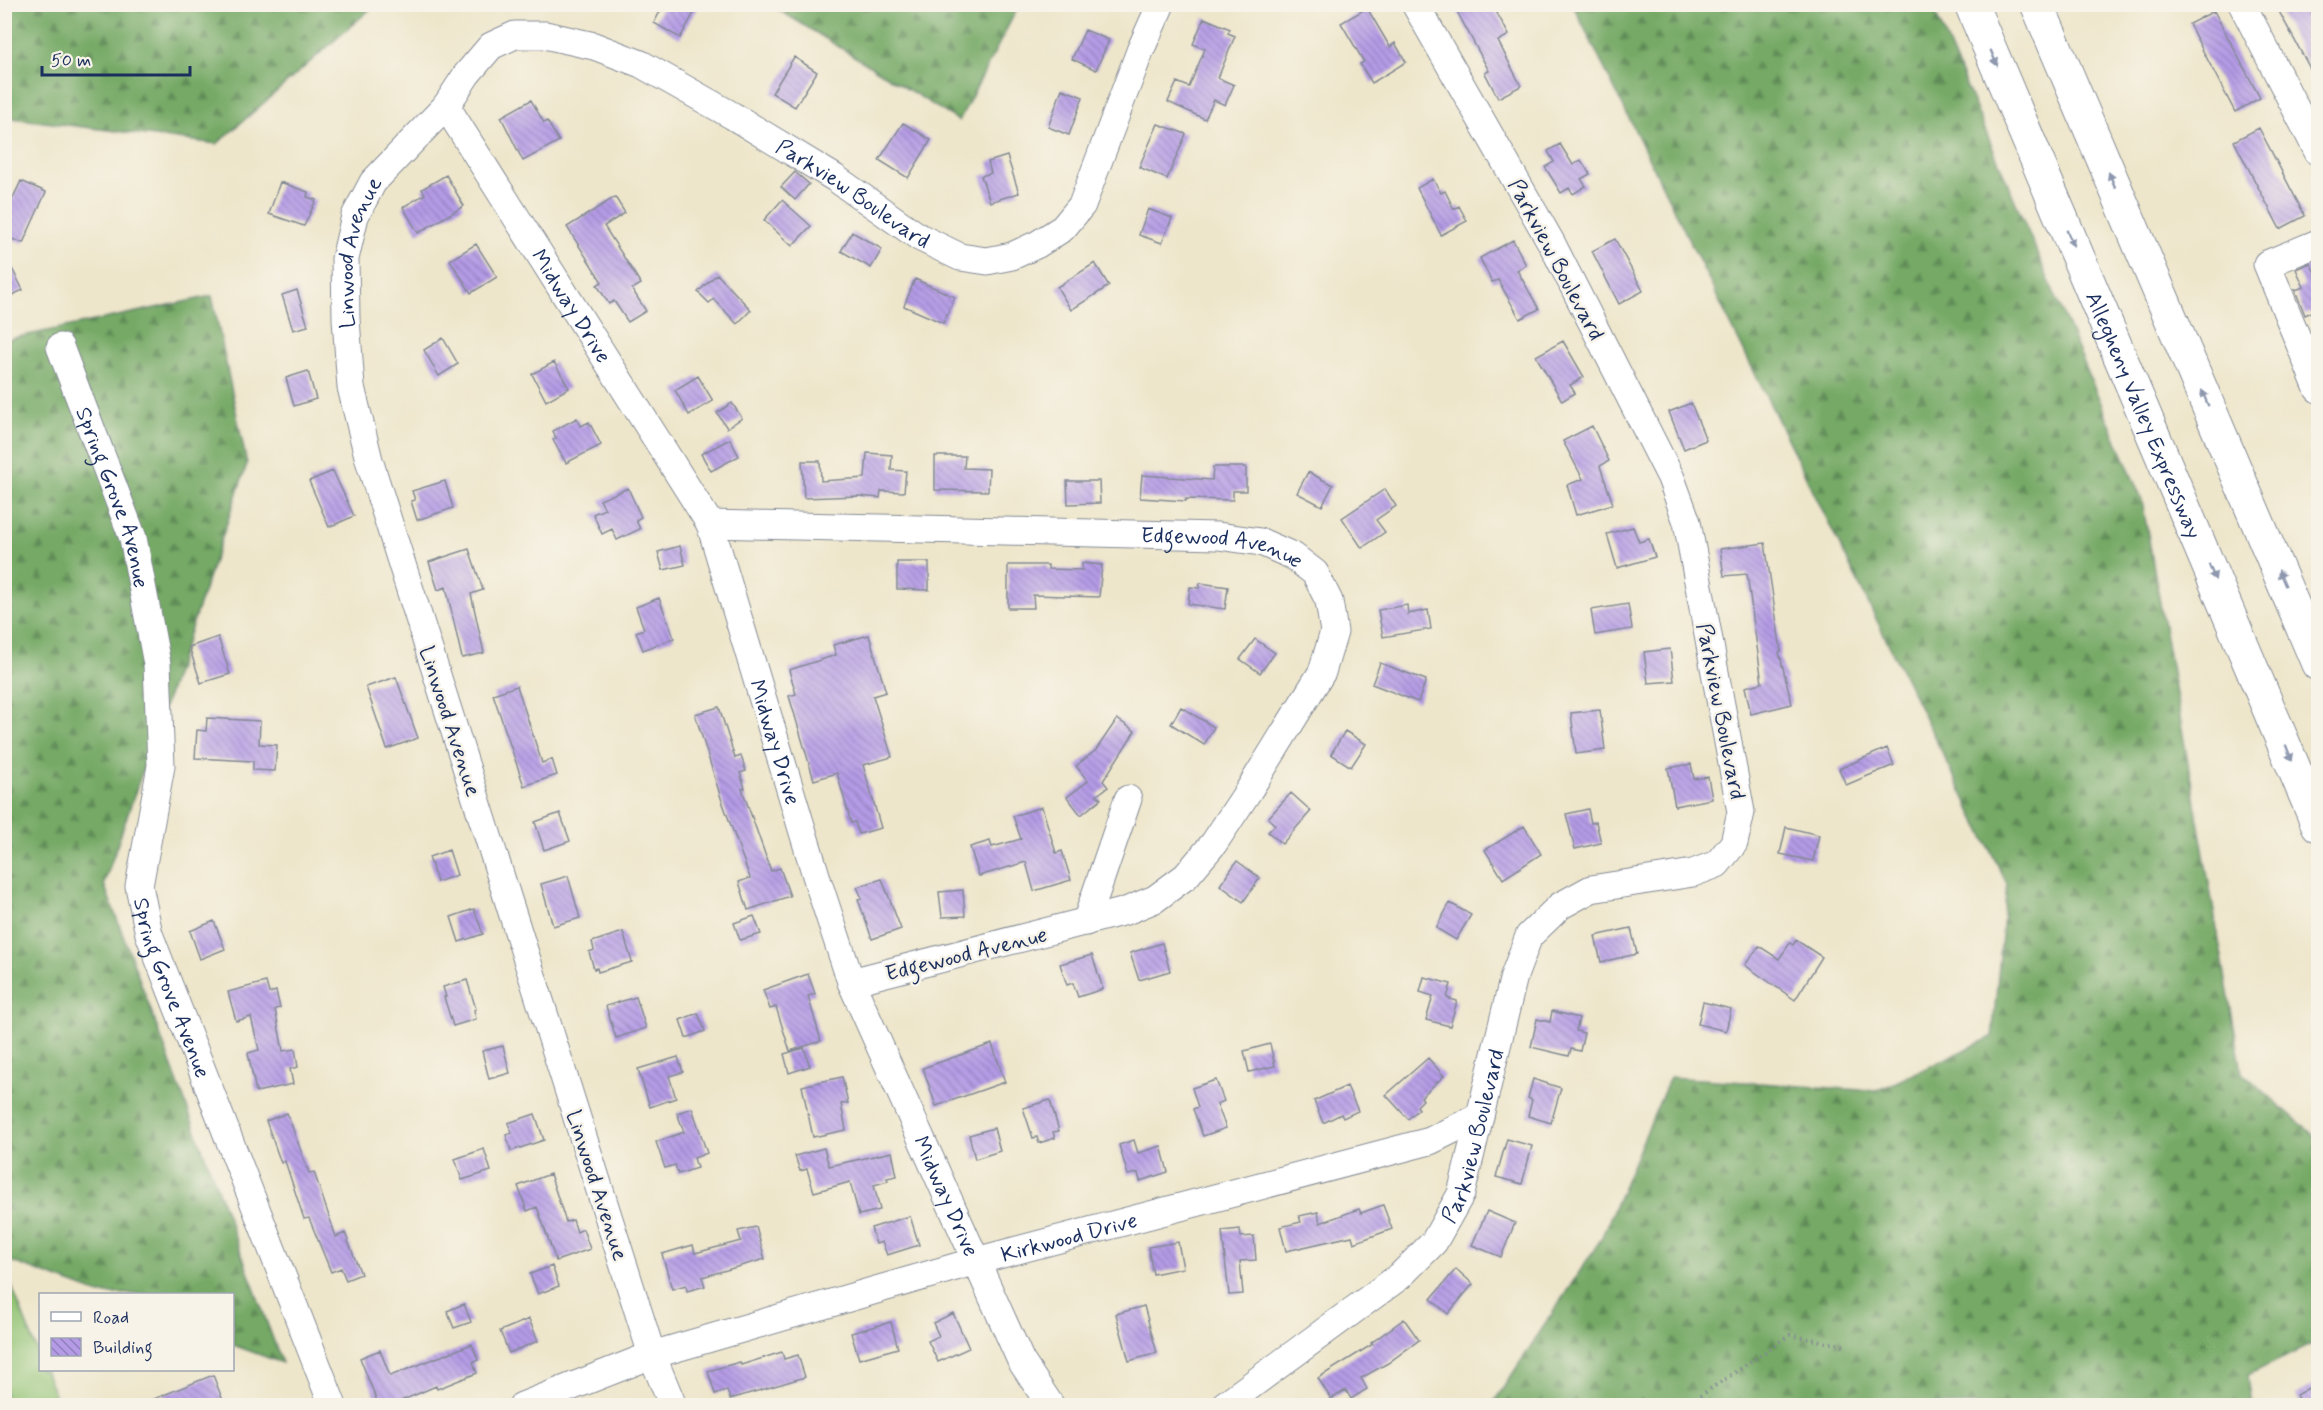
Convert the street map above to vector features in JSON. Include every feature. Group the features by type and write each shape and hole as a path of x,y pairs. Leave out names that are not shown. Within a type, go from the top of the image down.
{"highway":[{"name":"Allegheny Valley Expressway","path":"1971,4 2319,825"},
{"path":"2037,4 2319,664"}],"street":[{"name":"Parkview Boulevard","path":"446,106 466,74 491,46 515,35 545,35 594,46 640,64 733,116 835,178 919,237 960,257 987,261 1012,256 1038,244 1062,228 1082,205 1140,51 1161,4"},
{"name":"Parkview Boulevard","path":"1223,1406 1400,1276 1434,1242 1461,1194 1514,976 1529,936 1560,906 1591,889 1693,873 1717,864 1734,843 1741,812 1687,522 1671,478 1552,244 1415,4"},
{"path":"2242,4 2319,152"},
{"name":"Midway Drive","path":"446,106 710,524 818,882 851,982 1021,1360 1051,1406"},
{"name":"Linwood Avenue","path":"446,106 374,182 355,216 345,259 346,320 351,387 369,460 652,1355 672,1406"},
{"path":"2319,243 2267,264 2319,389"},
{"name":"Spring Grove Avenue","path":"60,347 133,538 157,664 162,766 139,886 149,934 333,1406"},
{"name":"Edgewood Avenue","path":"710,524 1218,536 1260,542 1293,556 1315,573 1329,601 1334,632 1322,672 1214,843 1186,876 1155,899 1126,911 851,982"},
{"path":"1086,922 1128,799"},
{"name":"Kirkwood Drive","path":"522,1406 652,1355 976,1261 1430,1141 1480,1116"}],"path":[{"path":"1685,1406 1790,1335 1847,1347"}],"green space":[{"path":"5,4 375,5 217,144 5,117"},
{"path":"771,5 1019,5 959,121"},
{"path":"1573,5 1932,5 2142,500 2242,1072 2318,1139 2318,1341 2248,1375 2252,1405 1492,1405 1601,1239 1670,1077 1877,1091 1992,1037 2007,884"},
{"path":"212,296 247,464 104,884 282,1363 234,1345 234,1293 96,1293 5,1259 4,340"},
{"path":"5,1269 39,1356 39,1371 45,1371 59,1405 5,1405"}],"building":[{"path":"664,4 699,4 680,38 654,23"},
{"path":"1453,4 1492,4 1509,35 1498,41 1521,86 1498,98 1485,73 1489,71"},
{"path":"2275,4 2307,4 2319,25 2319,85"},
{"path":"1367,8 1390,47 1395,43 1406,62 1372,83 1360,64 1364,62 1341,23"},
{"path":"2214,11 2260,98 2235,112 2189,24"},
{"path":"1204,18 1230,29 1228,33 1235,36 1218,78 1234,85 1225,105 1214,100 1205,119 1168,102 1177,82 1189,87 1205,49 1193,44"},
{"path":"1085,30 1109,40 1096,70 1072,59"},
{"path":"794,57 817,72 795,107 772,93"},
{"path":"1062,89 1083,97 1069,135 1048,127"},
{"path":"531,100 544,123 547,121 559,141 523,161 501,117"},
{"path":"903,123 931,140 908,178 879,160"},
{"path":"1158,124 1186,134 1167,179 1139,167"},
{"path":"2259,128 2305,216 2280,229 2234,141"},
{"path":"1560,144 1573,165 1581,160 1590,174 1581,179 1586,186 1573,194 1569,188 1561,193 1545,167 1554,162 1548,151"},
{"path":"1007,156 1019,193 990,202 981,176 991,173 988,162"},
{"path":"795,172 809,184 795,200 781,187"},
{"path":"446,175 464,206 418,233 403,207 425,194 422,189"},
{"path":"1433,179 1441,193 1445,191 1454,209 1459,206 1467,221 1441,235 1417,188"},
{"path":"21,181 46,192 23,243 4,236 4,217"},
{"path":"280,182 308,192 307,197 316,200 304,226 269,214"},
{"path":"615,197 625,213 604,226 641,284 632,289 646,311 628,322 614,301 609,304 597,285 602,282 567,227"},
{"path":"782,200 811,226 792,246 764,220"},
{"path":"1148,209 1172,218 1162,243 1139,235"},
{"path":"852,232 882,249 871,268 841,251"},
{"path":"1615,239 1643,291 1619,304 1592,251"},
{"path":"1513,240 1526,265 1517,270 1539,309 1520,319 1498,280 1492,282 1480,258"},
{"path":"476,244 497,277 471,293 450,260"},
{"path":"4,253 23,290 4,299"},
{"path":"1095,263 1109,286 1071,310 1057,287"},
{"path":"2310,263 2319,281 2319,321 2314,311 2305,315 2295,290 2304,287 2296,269"},
{"path":"717,274 751,310 737,324 714,299 709,303 698,292"},
{"path":"915,279 955,297 943,323 904,306"},
{"path":"297,290 308,326 293,330 282,295"},
{"path":"443,338 458,364 439,376 424,350"},
{"path":"1563,341 1584,377 1570,385 1575,393 1562,401 1536,356"},
{"path":"554,362 569,388 546,401 532,374"},
{"path":"308,371 316,399 294,406 286,378"},
{"path":"698,376 713,401 689,415 675,390"},
{"path":"732,403 742,418 727,428 717,413"},
{"path":"1691,403 1706,440 1684,449 1669,412"},
{"path":"577,418 581,426 589,422 601,445 566,463 553,440 556,438 553,431"},
{"path":"1592,426 1609,461 1600,466 1613,504 1576,515 1567,485 1583,479 1563,441"},
{"path":"730,439 739,456 711,471 701,454"},
{"path":"867,453 892,455 891,470 906,471 904,492 881,491 880,498 858,496 804,498 802,461 820,461 821,481 865,478"},
{"path":"935,456 965,456 964,468 989,469 988,491 935,490"},
{"path":"1213,467 1246,467 1246,491 1233,491 1233,500 1186,499 1186,501 1140,498 1142,475 1212,480"},
{"path":"333,471 354,516 329,527 309,481"},
{"path":"1308,472 1333,485 1322,506 1297,493"},
{"path":"445,481 453,508 417,520 411,501 415,500 412,491"},
{"path":"1067,481 1099,481 1100,503 1068,504"},
{"path":"628,488 641,517 636,520 640,529 617,540 612,529 602,534 593,514 605,509 600,500"},
{"path":"1385,489 1396,506 1376,520 1385,532 1362,548 1342,518"},
{"path":"1633,527 1639,542 1649,539 1655,557 1617,568 1607,534"},
{"path":"1765,543 1781,651 1779,652 1792,704 1751,714 1745,687 1762,683 1747,574 1724,576 1720,549"},
{"path":"680,546 685,565 663,570 658,552"},
{"path":"469,549 483,590 471,594 484,653 462,658 446,587 438,590 429,562"},
{"path":"897,562 929,562 929,590 897,589"},
{"path":"1082,563 1102,565 1099,597 1033,595 1034,608 1008,608 1008,565 1048,565 1048,569 1082,570"},
{"path":"1200,583 1228,587 1225,609 1188,604 1190,587 1199,588"},
{"path":"659,598 674,638 643,650 636,632 644,629 636,607"},
{"path":"1628,604 1632,629 1595,635 1591,610"},
{"path":"1407,605 1408,614 1428,610 1431,629 1383,637 1378,610"},
{"path":"869,635 886,692 873,696 892,757 863,765 881,828 859,834 855,822 851,823 837,773 814,780 789,696 796,694 789,670 836,655 833,645"},
{"path":"218,637 230,674 201,683 189,647"},
{"path":"1255,639 1275,653 1260,673 1240,659"},
{"path":"1670,649 1674,681 1648,683 1644,652"},
{"path":"1380,663 1426,680 1418,702 1372,684"},
{"path":"396,677 418,738 387,749 366,687"},
{"path":"517,686 542,763 552,759 557,775 524,786 493,694"},
{"path":"719,707 735,758 741,756 746,771 740,773 745,788 742,789 771,871 780,868 790,896 748,910 739,882 750,878 721,798 695,714"},
{"path":"1181,707 1214,727 1204,745 1171,724"},
{"path":"1600,710 1605,750 1576,754 1571,713"},
{"path":"207,718 260,721 259,744 277,745 275,771 253,770 253,761 195,758 197,730 206,731"},
{"path":"1117,719 1135,731 1103,781 1108,787 1097,795 1101,799 1081,815 1067,797 1088,781 1076,766 1096,750"},
{"path":"1345,731 1366,744 1351,767 1331,754"},
{"path":"1887,748 1894,765 1846,785 1839,769"},
{"path":"1691,764 1694,779 1708,777 1712,799 1675,806 1668,768"},
{"path":"1291,793 1311,811 1282,844 1268,832 1275,825 1268,818"},
{"path":"1042,807 1056,853 1062,851 1071,880 1034,891 1026,862 979,876 970,847 990,841 992,847 1021,839 1013,816"},
{"path":"1588,809 1591,823 1596,822 1601,843 1575,849 1566,814"},
{"path":"560,813 570,841 544,850 535,822"},
{"path":"1524,826 1541,854 1503,879 1485,850"},
{"path":"1786,827 1819,835 1813,861 1780,854"},
{"path":"449,850 457,875 437,882 429,857"},
{"path":"1237,861 1260,878 1243,902 1220,885"},
{"path":"568,876 580,918 553,926 541,884"},
{"path":"882,879 901,929 872,939 858,899 862,898 857,887"},
{"path":"963,890 965,916 942,917 939,892"},
{"path":"1450,903 1471,915 1456,940 1436,928"},
{"path":"474,909 483,934 459,942 451,917"},
{"path":"754,916 761,934 740,940 734,923"},
{"path":"214,921 225,949 200,959 190,931"},
{"path":"1631,928 1637,954 1601,962 1595,936"},
{"path":"623,932 632,962 598,972 597,968 594,969 589,952 594,950 592,942"},
{"path":"1796,940 1822,957 1795,1000 1745,965 1759,946 1779,959 1790,943 1793,945"},
{"path":"1162,943 1170,971 1139,980 1130,953"},
{"path":"1092,955 1103,989 1078,997 1073,983 1067,985 1060,964"},
{"path":"808,974 815,994 808,996 821,1041 790,1051 776,1007 770,1009 763,990"},
{"path":"1424,977 1451,984 1447,998 1457,1001 1450,1026 1426,1020 1433,996 1420,992"},
{"path":"467,980 476,1009 474,1010 476,1019 453,1026 443,987"},
{"path":"266,982 269,993 276,991 280,1008 275,1009 283,1051 295,1049 298,1067 290,1069 293,1084 256,1092 248,1053 259,1050 251,1017 236,1021 228,992"},
{"path":"636,997 646,1028 616,1038 606,1006"},
{"path":"1703,1002 1731,1009 1726,1031 1698,1024"},
{"path":"1552,1011 1579,1018 1576,1031 1584,1033 1580,1051 1571,1049 1569,1056 1531,1047 1537,1019 1550,1022"},
{"path":"698,1013 705,1031 686,1038 680,1020"},
{"path":"992,1044 1005,1082 936,1106 923,1068"},
{"path":"1270,1044 1275,1066 1249,1072 1244,1051"},
{"path":"503,1046 510,1073 489,1079 482,1051"},
{"path":"804,1048 810,1066 789,1073 784,1054"},
{"path":"678,1057 683,1072 669,1076 676,1098 650,1107 638,1069"},
{"path":"1428,1058 1444,1076 1421,1097 1423,1100 1417,1106 1419,1109 1408,1119 1386,1095"},
{"path":"842,1077 848,1103 841,1104 846,1130 813,1137 802,1086"},
{"path":"1533,1079 1561,1088 1551,1123 1528,1116 1532,1100 1528,1098"},
{"path":"1216,1080 1224,1101 1217,1104 1226,1128 1203,1136 1193,1109 1198,1107 1192,1088"},
{"path":"1347,1086 1358,1111 1343,1118 1341,1114 1323,1123 1314,1101"},
{"path":"1050,1100 1059,1131 1053,1132 1055,1138 1039,1143 1037,1137 1033,1138 1023,1108"},
{"path":"692,1108 707,1153 694,1158 697,1168 678,1174 675,1165 665,1168 656,1142 684,1132 677,1113"},
{"path":"287,1113 309,1173 314,1172 336,1237 345,1233 361,1274 346,1280 341,1268 331,1272 309,1218 304,1219 285,1161 281,1163 266,1121"},
{"path":"535,1114 544,1140 511,1151 506,1135 512,1133 508,1123"},
{"path":"994,1128 1000,1151 975,1159 969,1135"},
{"path":"1507,1139 1532,1146 1522,1184 1496,1177"},
{"path":"1134,1140 1138,1153 1161,1146 1168,1172 1140,1181 1138,1173 1128,1175 1119,1145"},
{"path":"824,1148 829,1166 892,1152 897,1176 874,1185 880,1210 859,1215 850,1182 814,1192 807,1169 800,1171 795,1156"},
{"path":"484,1149 491,1171 462,1180 455,1159"},
{"path":"550,1174 566,1222 573,1220 577,1232 583,1229 590,1249 556,1261 537,1207 527,1211 518,1186"},
{"path":"1383,1205 1392,1229 1354,1243 1352,1236 1286,1251 1280,1227 1301,1222 1299,1216 1318,1212 1320,1223 1359,1209 1361,1213"},
{"path":"1487,1211 1515,1223 1501,1257 1472,1245"},
{"path":"910,1216 919,1245 887,1255 882,1242 876,1244 871,1228"},
{"path":"756,1227 765,1259 702,1277 705,1286 687,1291 686,1285 672,1289 662,1254 693,1245 695,1253 741,1241 738,1231"},
{"path":"1240,1229 1241,1237 1254,1236 1256,1260 1240,1261 1243,1294 1229,1295 1222,1231"},
{"path":"1178,1242 1183,1268 1153,1274 1148,1247"},
{"path":"552,1266 559,1286 538,1294 530,1274"},
{"path":"1456,1269 1473,1284 1448,1314 1431,1299"},
{"path":"464,1304 471,1322 454,1328 447,1311"},
{"path":"1144,1306 1157,1353 1129,1361 1116,1314"},
{"path":"953,1313 969,1348 938,1362 928,1341 939,1336 933,1323"},
{"path":"529,1319 538,1341 509,1353 500,1331"},
{"path":"1404,1319 1419,1340 1388,1363 1361,1378 1367,1389 1351,1399 1346,1390 1331,1399 1318,1378 1373,1344 1371,1343"},
{"path":"891,1322 898,1348 859,1359 851,1333"},
{"path":"472,1344 478,1360 473,1362 477,1373 437,1389 436,1386 389,1406 379,1406 360,1358 380,1350 390,1376"},
{"path":"782,1352 784,1359 798,1355 805,1377 730,1399 727,1390 715,1394 708,1371 740,1362 741,1365"},
{"path":"213,1375 225,1406 139,1405"},
{"path":"2319,1382 2319,1406 2302,1406 2296,1395"}]}
